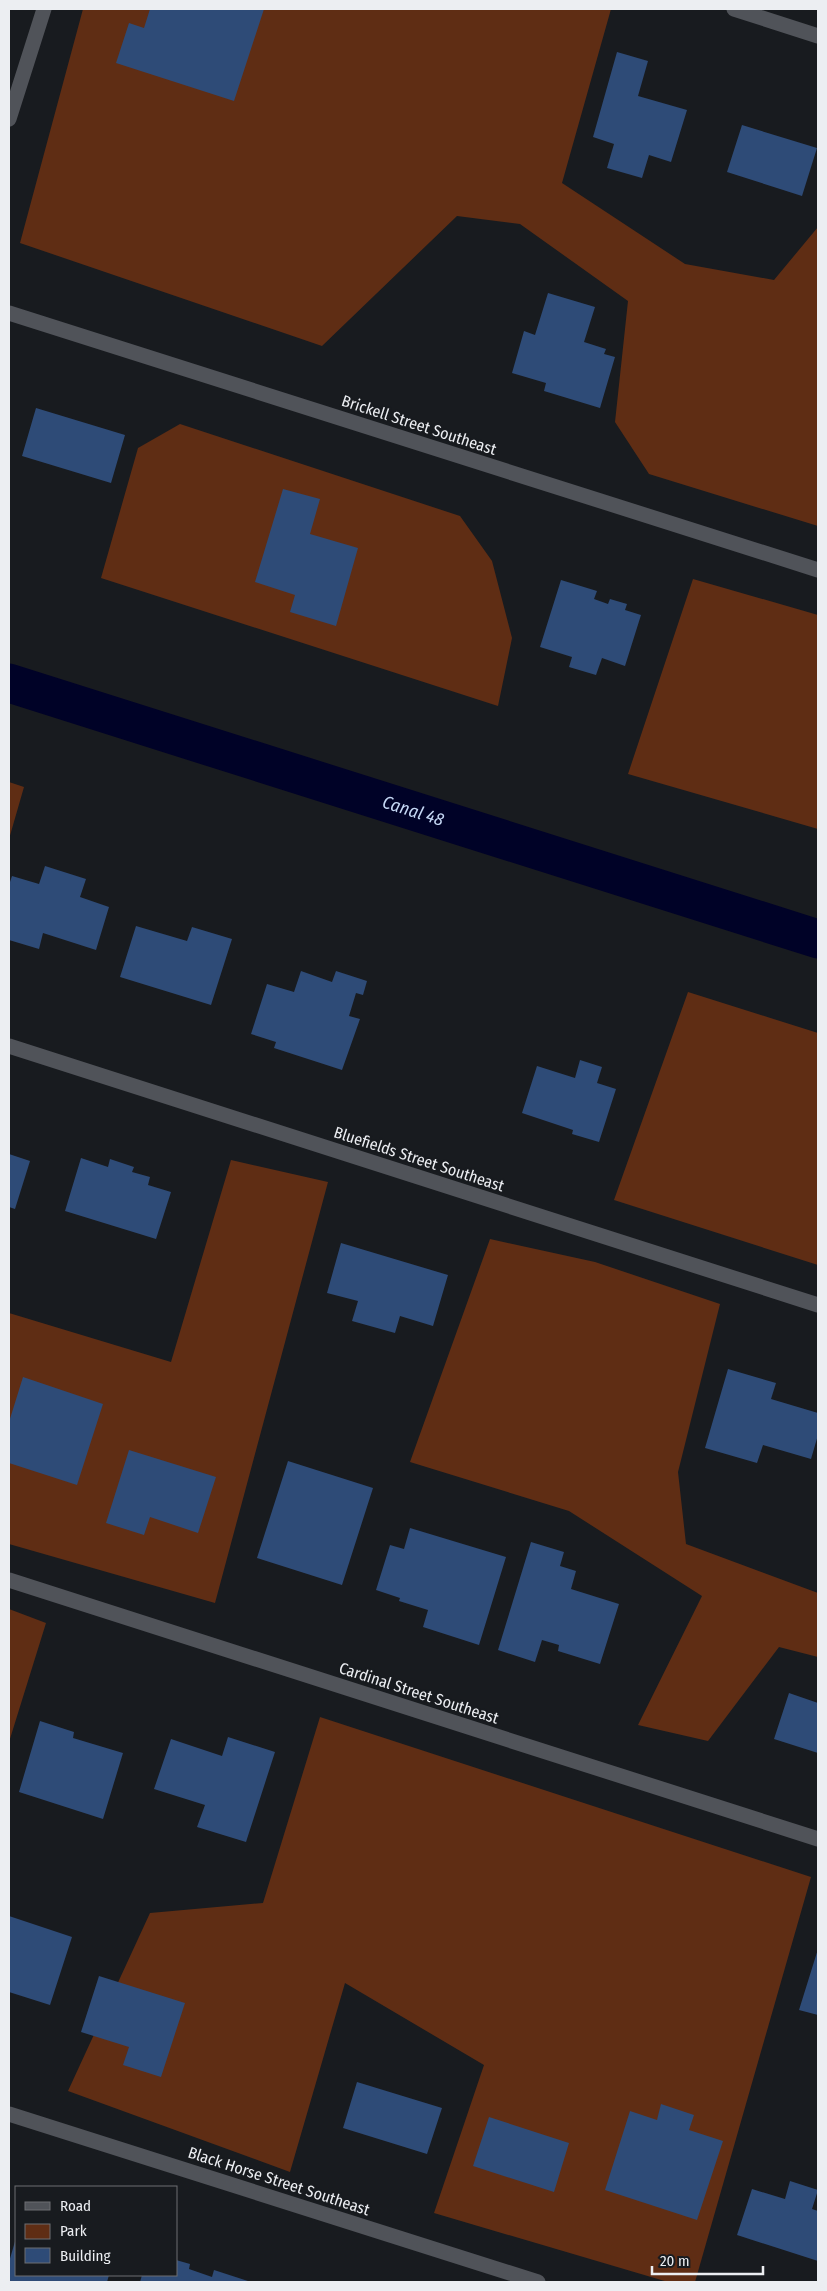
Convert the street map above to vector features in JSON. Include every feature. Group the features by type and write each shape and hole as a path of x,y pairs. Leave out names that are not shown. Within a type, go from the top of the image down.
{"street":[{"path":"9,119 44,9"},
{"path":"734,9 818,36"},
{"name":"Brickell Street Southeast","path":"9,313 818,570"},
{"name":"Bluefields Street Southeast","path":"9,1046 818,1305"},
{"name":"Cardinal Street Southeast","path":"9,1580 818,1839"},
{"name":"Black Horse Street Southeast","path":"9,2114 538,2282"}],"green space":[{"path":"83,9 611,9 562,183 685,264 774,280 818,227 818,526 649,474 615,422 628,301 520,224 457,216 322,346 20,243"},
{"path":"180,424 460,516 492,561 512,638 498,706 101,578 138,448"},
{"path":"693,579 818,615 818,829 628,774"},
{"path":"9,782 24,787 9,839"},
{"path":"688,992 818,1033 818,1265 614,1200"},
{"path":"231,1160 328,1182 215,1603 9,1544 9,1313 171,1362"},
{"path":"490,1239 595,1262 720,1304 678,1472 686,1544 818,1593 818,1657 779,1647 708,1741 638,1725 702,1596 569,1511 410,1462"},
{"path":"9,1609 46,1623 9,1742"},
{"path":"320,1717 811,1877 695,2282 668,2282 434,2213 484,2065 345,1983 290,2172 68,2091 150,1913 263,1903"}],"building":[{"path":"150,9 264,9 234,101 116,63 129,23 144,28"},
{"path":"617,52 648,61 638,96 687,110 671,162 649,155 642,178 607,168 614,144 593,137"},
{"path":"742,125 817,148 802,196 727,172"},
{"path":"548,293 595,307 584,342 606,349 604,354 615,357 600,408 544,391 546,383 512,373 524,331 535,335"},
{"path":"36,408 125,435 111,483 22,456"},
{"path":"283,489 320,499 310,534 358,548 336,626 290,612 295,595 255,582"},
{"path":"561,580 597,591 594,599 608,604 610,599 627,604 625,610 641,615 625,666 602,658 596,675 569,667 572,657 540,647"},
{"path":"45,866 86,879 80,897 109,907 96,950 43,933 39,949 9,940 9,885 12,876 39,884"},
{"path":"136,926 187,941 192,927 232,939 211,1005 120,977"},
{"path":"301,971 332,982 336,971 367,981 363,995 356,993 349,1016 360,1019 342,1070 274,1048 276,1042 251,1034 267,984 294,992"},
{"path":"580,1060 602,1067 597,1083 616,1089 599,1142 572,1134 573,1130 522,1113 537,1066 575,1078"},
{"path":"9,1154 30,1161 15,1209 9,1207"},
{"path":"81,1158 108,1167 110,1159 134,1167 132,1172 150,1177 148,1185 171,1192 156,1239 65,1211"},
{"path":"341,1243 448,1275 433,1326 400,1316 395,1333 352,1321 358,1301 327,1293"},
{"path":"728,1369 776,1383 771,1399 818,1413 818,1435 811,1459 763,1445 757,1463 705,1448"},
{"path":"23,1377 103,1404 77,1485 9,1463 9,1422"},
{"path":"129,1450 216,1477 198,1533 150,1517 144,1535 106,1523"},
{"path":"288,1461 373,1488 342,1585 257,1558"},
{"path":"410,1528 506,1557 479,1645 423,1627 428,1610 399,1601 400,1598 376,1590 390,1545 404,1549"},
{"path":"531,1542 564,1552 560,1566 576,1571 571,1589 619,1604 600,1664 558,1651 559,1645 542,1640 535,1662 498,1650"},
{"path":"789,1693 818,1703 818,1753 774,1739"},
{"path":"40,1721 74,1732 73,1738 123,1753 103,1819 19,1792"},
{"path":"228,1737 275,1752 246,1842 197,1827 205,1805 154,1789 171,1739 222,1756"},
{"path":"9,1916 72,1937 50,2005 9,1992"},
{"path":"818,1949 818,2015 799,2010"},
{"path":"99,1976 185,2003 161,2077 123,2065 129,2047 81,2032"},
{"path":"357,2082 442,2108 427,2154 343,2128"},
{"path":"661,2104 694,2115 689,2130 723,2141 697,2220 605,2190 630,2111 657,2120"},
{"path":"489,2117 569,2143 554,2192 473,2166"},
{"path":"790,2181 818,2190 812,2209 818,2211 818,2261 737,2235 752,2189 785,2199"},
{"path":"15,2241 15,2276 109,2276 107,2282 9,2282 9,2262"},
{"path":"178,2261 190,2264 189,2269 212,2277 214,2270 251,2282 140,2282 142,2276 178,2276"}],"waterway":[{"name":"Canal 48","path":"9,683 818,939"}]}
